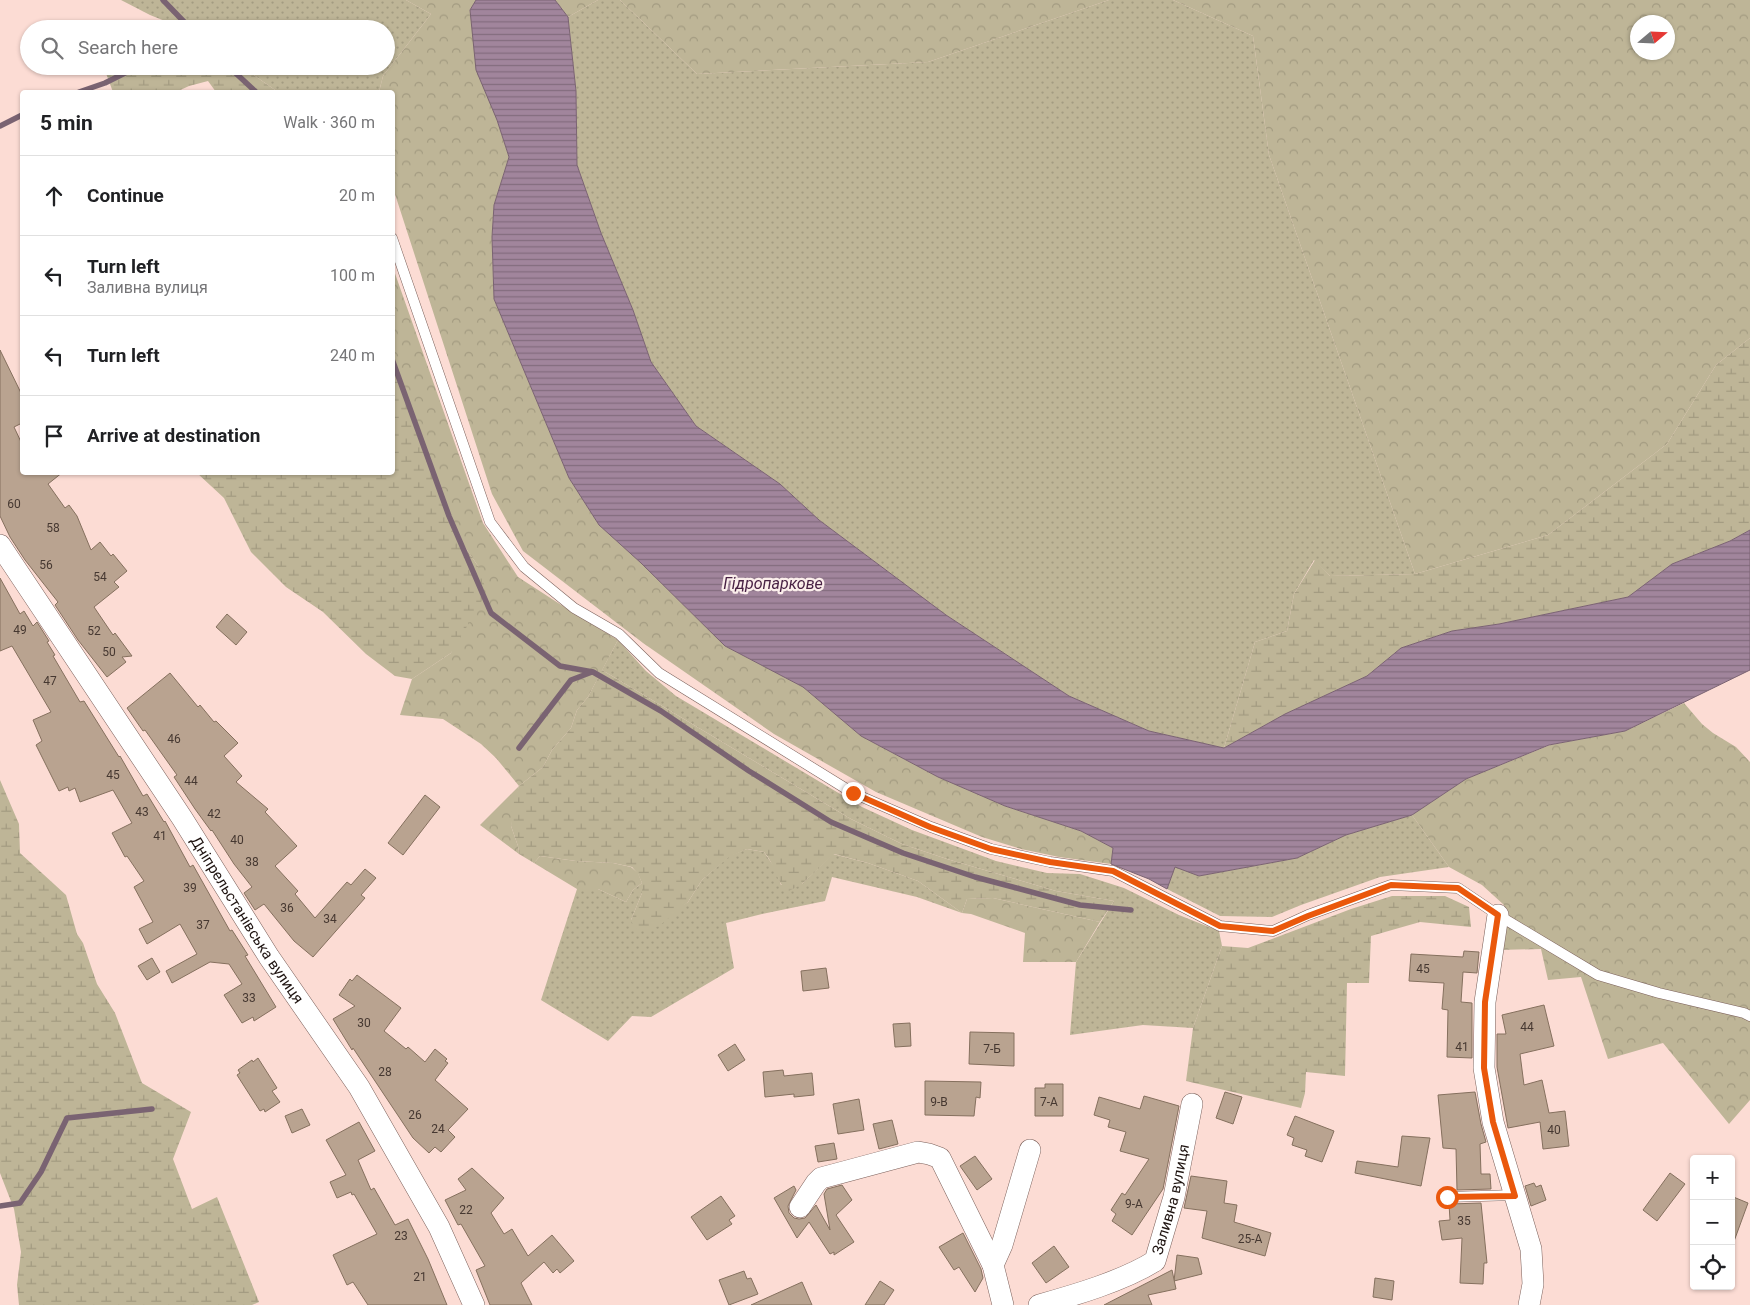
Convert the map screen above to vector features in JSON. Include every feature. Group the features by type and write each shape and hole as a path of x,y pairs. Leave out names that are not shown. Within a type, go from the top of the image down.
{"street":[{"name":"Дніпрельстанівська вулиця","path":"0,545 182,818 269,957 359,1087 439,1227 474,1305"},
{"path":"1498,915 1485,1002 1484,1068 1493,1122 1531,1249 1533,1284 1529,1305"},
{"name":"Заливна вулиця","path":"1039,1305 1075,1295 1144,1268 1155,1261 1174,1197 1192,1104"},
{"path":"993,1265 1002,1245 1030,1150"},
{"path":"800,1206 816,1182 821,1178 918,1152 940,1158 993,1265 1003,1305"}],"lane":[{"path":"395,247 490,522 524,567 574,608 619,634 659,673 853,793 930,827 991,849 1050,862 1113,871 1220,926 1273,931 1391,885 1458,888 1498,915 1598,975 1750,1016"},
{"path":"1447,1197 1515,1196"}],"green space":[{"path":"121,0 406,0 431,14 395,60 395,20 162,20"},
{"path":"406,0 476,0 470,10 497,120 509,157 494,205 492,237 494,299 569,478 599,525 641,563 725,646 803,687 861,736 938,777 1005,806 1081,831 1113,848 1111,864 1059,857 1021,849 982,837 876,792 774,734 643,643 523,551 492,494 395,194 395,90 380,90 383,76 395,75 395,60 431,14"},
{"path":"555,0 598,0 568,17"},
{"path":"598,0 620,0 697,74 928,62 1109,0 1173,0 1253,36 1269,155 1415,574 1330,576 1314,560 1294,594 1287,631 1255,642 1224,748 1149,731 1069,696 946,615 819,520 780,484 696,426 651,362 577,165 576,91 568,17"},
{"path":"620,0 1109,0 928,62 697,74"},
{"path":"1173,0 1750,0 1750,338 1716,365 1667,444 1548,535 1415,574 1269,155 1253,36"},
{"path":"107,75 254,75 275,90 215,90 208,81 180,90 112,90"},
{"path":"254,75 384,75 380,90 275,90"},
{"path":"395,274 483,523 518,577 618,640 588,697 577,710 571,728 552,750 543,767 519,786 496,758 481,744 443,719 400,715 412,679 451,653 478,566 458,537 417,428 395,360"},
{"path":"1750,338 1750,530 1730,541 1672,564 1628,597 1499,624 1452,631 1401,648 1367,676 1285,714 1224,748 1255,642 1287,631 1294,594 1315,560 1330,576 1415,574 1548,535 1667,444 1716,365"},
{"path":"395,360 417,428 458,537 478,566 485,587 481,603 451,653 412,679 395,676 366,654 323,612 286,587 251,552 224,498 199,475 395,475"},
{"path":"618,640 646,671 676,696 862,807 912,830 996,861 1047,873 1080,874 1124,888 1179,915 1219,931 1222,946 1193,1028 1143,1025 1070,1035 1076,962 1114,901 1056,891 947,859 902,844 851,819 602,670"},
{"path":"602,670 851,819 902,844 1056,891 1114,901 1100,922 993,898 967,899 962,913 918,881 868,863 834,854 802,884 787,892 780,883 771,862 764,852 747,849 729,857 702,880 688,902 659,926 643,931 634,928 631,920 642,893 642,883 632,867 613,863 576,861 540,856 534,863 519,854 511,826 512,808 519,786 543,767 552,750 571,728 577,710 588,697"},
{"path":"1684,703 1702,724 1736,747 1750,762 1750,1100 1729,1124 1663,1043 1608,1059 1581,977 1548,980 1541,949 1498,950 1504,920 1504,905 1482,885 1449,867 1412,815 1466,779 1550,745 1625,731"},
{"path":"0,780 19,824 20,853 66,895 77,934 83,943 97,984 115,1013 142,1083 191,1112 173,1159 192,1209 217,1197 259,1302 252,1305 19,1305 17,1285 21,1252 14,1209 0,1173"},
{"path":"519,786 511,826 519,854 480,825"},
{"path":"1412,815 1449,867 1380,877 1272,917 1220,916 1167,889 1175,866 1199,876 1297,858 1346,835"},
{"path":"747,849 764,852 775,868 781,885 802,884 833,854 868,863 918,881 962,913 917,897 832,877 825,901 726,923 734,968 651,1017 632,1016 608,1041 541,1000 577,889 598,889 626,902 633,890 642,883 642,893 631,920 680,907 688,902 702,880 729,856"},
{"path":"540,856 576,861 613,863 631,867 638,873 642,883 633,890 626,902 598,889 577,889 534,863"},
{"path":"1392,896 1445,896 1469,907 1471,927 1420,922 1371,936 1369,983 1347,983 1345,1076 1306,1072 1305,1093 1301,1108 1186,1081 1193,1028 1222,946 1248,948 1351,909"},
{"path":"993,898 1100,922 1076,962 1023,962 1025,933 971,914 962,913 967,899"}],"water":[{"name":"Гідропаркове","path":"476,0 555,0 568,17 576,91 577,165 651,362 696,426 780,484 819,520 946,615 1069,696 1149,731 1224,748 1285,714 1367,676 1401,648 1452,631 1499,624 1628,597 1672,564 1730,541 1750,530 1750,670 1625,731 1549,745 1466,779 1412,815 1346,835 1297,858 1199,876 1175,867 1167,889 1149,879 1111,864 1113,848 1081,831 1005,806 938,777 861,736 803,687 725,646 641,563 599,525 569,478 494,299 492,237 494,205 509,157 497,120 476,70 470,10"}],"building":[{"path":"0,350 20,391 20,424 14,427 20,440 20,475 59,475 48,484 65,508 69,505 77,516 91,550 100,542 127,571 114,582 119,587 94,607 113,635 115,633 132,656 122,657 126,662 107,677 78,640 55,605 58,602 25,560 10,537 0,516"},
{"path":"0,578 20,614 24,611 33,626 37,622 49,641 47,642 55,655 53,656 80,702 84,701 120,756 143,796 147,794 165,821 190,867 193,865 230,931 232,930 248,955 245,956 276,1007 254,1021 253,1017 242,1023 224,995 242,984 229,964 210,962 172,983 166,971 197,954 180,924 147,944 139,929 153,922 134,887 144,881 127,856 125,857 112,833 132,823 113,790 80,802 75,788 69,791 68,787 59,791 36,745 42,741 33,720 51,712 12,646 0,651"},
{"path":"227,614 247,632 236,645 216,627"},
{"path":"170,673 198,707 200,705 214,722 216,721 238,743 224,756 242,776 236,782 268,809 265,812 297,846 275,866 298,891 295,894 315,918 347,882 351,885 365,869 376,878 361,895 365,898 313,957 294,941 264,904 255,910 244,893 252,887 195,809 174,777 177,775 127,708"},
{"path":"425,795 440,807 403,855 388,843"},
{"path":"1464,951 1479,952 1477,973 1463,972 1461,1002 1472,1003 1472,1058 1447,1057 1448,1010 1442,1009 1444,983 1409,981 1411,954 1463,957"},
{"path":"152,958 160,972 147,980 138,966"},
{"path":"826,968 829,988 803,991 801,971"},
{"path":"357,975 401,1008 384,1031 406,1049 408,1047 425,1062 435,1049 447,1059 445,1061 448,1063 435,1080 468,1109 448,1130 455,1137 441,1152 435,1147 429,1153 413,1138 353,1048 352,1050 333,1019 355,1006 339,995 350,979 352,981"},
{"path":"1544,1005 1554,1046 1520,1054 1524,1085 1542,1080 1549,1113 1565,1111 1569,1146 1543,1149 1540,1122 1508,1128 1497,1067 1497,1034 1506,1034 1502,1015"},
{"path":"910,1023 911,1046 895,1047 893,1024"},
{"path":"970,1032 1014,1033 1014,1066 969,1064"},
{"path":"735,1044 745,1060 728,1071 718,1055"},
{"path":"258,1058 277,1088 272,1091 280,1102 265,1112 264,1109 260,1111 237,1075 240,1073 238,1070"},
{"path":"783,1070 784,1076 812,1073 814,1095 794,1097 794,1094 765,1097 763,1072"},
{"path":"925,1081 981,1082 980,1098 976,1097 974,1116 925,1115"},
{"path":"1045,1084 1063,1084 1063,1116 1035,1116 1035,1088 1045,1088"},
{"path":"1225,1092 1242,1097 1233,1124 1216,1118"},
{"path":"1475,1092 1486,1142 1480,1144 1481,1174 1490,1174 1491,1189 1457,1190 1456,1149 1443,1148 1438,1095"},
{"path":"1144,1096 1179,1106 1163,1189 1132,1235 1112,1221 1116,1214 1111,1210 1122,1193 1125,1195 1149,1159 1120,1151 1126,1132 1108,1127 1110,1120 1094,1115 1099,1097 1140,1109"},
{"path":"859,1099 864,1130 838,1134 833,1104"},
{"path":"302,1109 310,1125 292,1133 285,1116"},
{"path":"1295,1116 1334,1131 1322,1162 1305,1156 1307,1150 1292,1145 1294,1138 1287,1135"},
{"path":"892,1120 898,1144 879,1149 873,1124"},
{"path":"359,1122 375,1151 358,1160 371,1190 374,1188 395,1225 408,1219 428,1259 447,1305 368,1305 353,1282 347,1285 333,1255 377,1234 354,1194 352,1195 351,1192 337,1198 330,1182 346,1175 326,1140"},
{"path":"1402,1136 1430,1138 1421,1186 1355,1173 1357,1161 1398,1167"},
{"path":"834,1143 837,1159 818,1162 815,1146"},
{"path":"975,1156 992,1179 977,1190 960,1166"},
{"path":"472,1168 504,1198 491,1213 504,1234 512,1229 528,1256 552,1235 574,1261 560,1273 557,1269 553,1273 544,1262 521,1283 532,1305 490,1305 476,1270 485,1266 461,1224 458,1225 445,1200 466,1190 458,1179"},
{"path":"1670,1173 1685,1184 1657,1221 1643,1210"},
{"path":"1191,1176 1227,1181 1224,1203 1237,1205 1234,1222 1271,1233 1265,1256 1202,1238 1207,1211 1184,1208"},
{"path":"1534,1183 1536,1187 1541,1185 1546,1200 1531,1206 1525,1186"},
{"path":"842,1185 852,1200 836,1215 854,1242 834,1255 834,1252 830,1254 809,1222 797,1238 774,1198 794,1186 796,1190 788,1206 789,1213 794,1218 805,1218 816,1205 830,1230 824,1194 827,1189"},
{"path":"721,1196 735,1216 729,1220 732,1224 707,1240 691,1217"},
{"path":"1735,1198 1748,1203 1735,1239"},
{"path":"1481,1203 1487,1263 1484,1263 1483,1284 1460,1283 1462,1238 1442,1240 1439,1221 1450,1220 1449,1204"},
{"path":"963,1233 981,1269 983,1278 975,1292 959,1267 954,1270 939,1247"},
{"path":"1054,1246 1069,1267 1046,1283 1032,1263"},
{"path":"1177,1255 1198,1258 1202,1274 1174,1281"},
{"path":"1172,1270 1176,1289 1148,1295 1152,1305 1104,1305"},
{"path":"744,1271 747,1279 751,1278 758,1294 729,1305 719,1280"},
{"path":"1375,1278 1394,1281 1392,1300 1373,1297"},
{"path":"880,1281 894,1290 884,1305 865,1305"},
{"path":"802,1282 812,1305 751,1305"}],"waterway":[{"path":"163,0 182,20"},
{"path":"85,90 121,75"},
{"path":"238,75 254,90"},
{"path":"0,126 20,116"},
{"path":"395,367 449,516 491,613 560,666 593,672 661,711 749,771 831,822 903,853 975,877 1080,905 1131,910"},
{"path":"519,748 571,680 592,672"},
{"path":"0,1206 20,1203 41,1172 67,1118 152,1109"}],"route":[{"path":"853,793 930,827 991,849 1050,862 1113,871 1220,926 1273,931 1391,885 1458,888 1498,915 1485,1002 1484,1068 1493,1122 1515,1196 1447,1197"}]}
